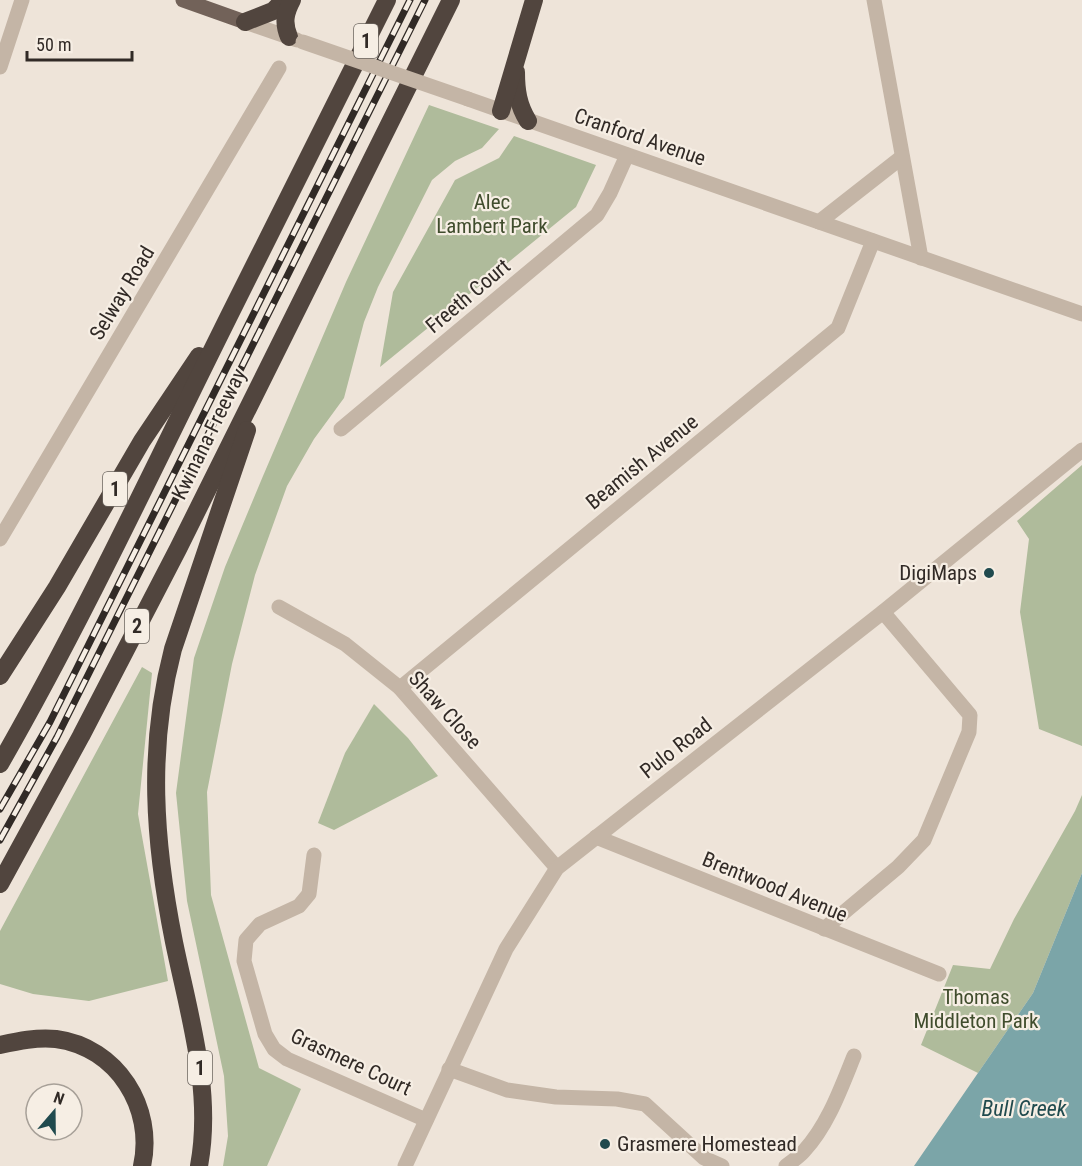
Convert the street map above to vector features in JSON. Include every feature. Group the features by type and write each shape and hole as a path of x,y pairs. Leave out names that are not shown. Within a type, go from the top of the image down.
{"highway":[{"path":"245,22 273,10 284,0"},
{"path":"292,0 284,25 296,39"},
{"name":"Kwinana Freeway","path":"0,764 30,712 110,559 387,0"},
{"name":"Kwinana Freeway","path":"0,884 135,631 451,0"},
{"path":"501,111 534,0"},
{"path":"516,58 517,95 528,120"},
{"name":"1","path":"0,676 57,587 142,441 234,305"},
{"name":"1","path":"199,1166 202,1137 202,1082 167,906 157,833 155,792 158,721 166,677 177,639 268,366"},
{"path":"0,1045 27,1040 56,1039 85,1048 105,1060 122,1076 136,1099 145,1125 146,1151 142,1166"}],"main road":[{"name":"Cranford Avenue","path":"183,0 245,22"}],"street":[{"path":"874,0 921,258"},
{"path":"0,66 23,1"},
{"name":"Cranford Avenue","path":"245,22 1082,314"},
{"name":"Selway Road","path":"0,539 279,68"},
{"name":"Freeth Court","path":"340,429 597,216 627,154"},
{"path":"819,222 902,157"},
{"name":"Beamish Avenue","path":"400,688 838,328 873,241"},
{"name":"Pulo Road","path":"405,1166 506,949 557,868 883,612 1082,450"},
{"name":"Shaw Close","path":"279,608 345,644 400,688 557,868"},
{"path":"824,929 898,867 924,840 969,732 970,715 883,612"},
{"name":"Brentwood Avenue","path":"596,837 939,974"},
{"name":"Grasmere Court","path":"314,855 309,894 298,906 260,924 246,940 244,961 265,1034 274,1049 287,1059 426,1120"},
{"path":"786,1166 804,1152 820,1130 854,1056"},
{"path":"449,1069 507,1090 556,1097 617,1099 645,1104 704,1158 722,1166"}],"green space":[{"path":"429,105 499,129 482,148 455,161 432,180 378,287 364,322 344,398 314,439 287,486 255,575 232,664 207,792 211,895 259,1068 301,1089 267,1166 223,1166 228,1136 224,1076 187,901 176,793 194,658 225,567 263,476 346,282"},
{"name":"Alec Lambert Park","path":"514,136 596,165 576,207 380,367 393,292 455,180 499,158"},
{"path":"1082,465 1082,746 1039,729 1020,612 1029,539 1017,521"},
{"path":"142,667 152,673 138,814 168,981 89,1001 33,994 0,984 0,931"},
{"path":"374,704 408,738 438,776 334,830 318,823 345,753"},
{"name":"Thomas Middleton Park","path":"1082,795 1082,873 1033,993 978,1073 921,1045 953,965 990,969 1014,919"}],"water":[{"name":"Bull Creek","path":"1082,873 1082,1166 914,1166 1033,993"}],"railway":[{"path":"0,809 50,722 410,0"},
{"path":"0,840 57,737 425,0"}],"place":[{"name":"DigiMaps","path":"989,573"},
{"name":"Grasmere Homestead","path":"605,1144"}]}
